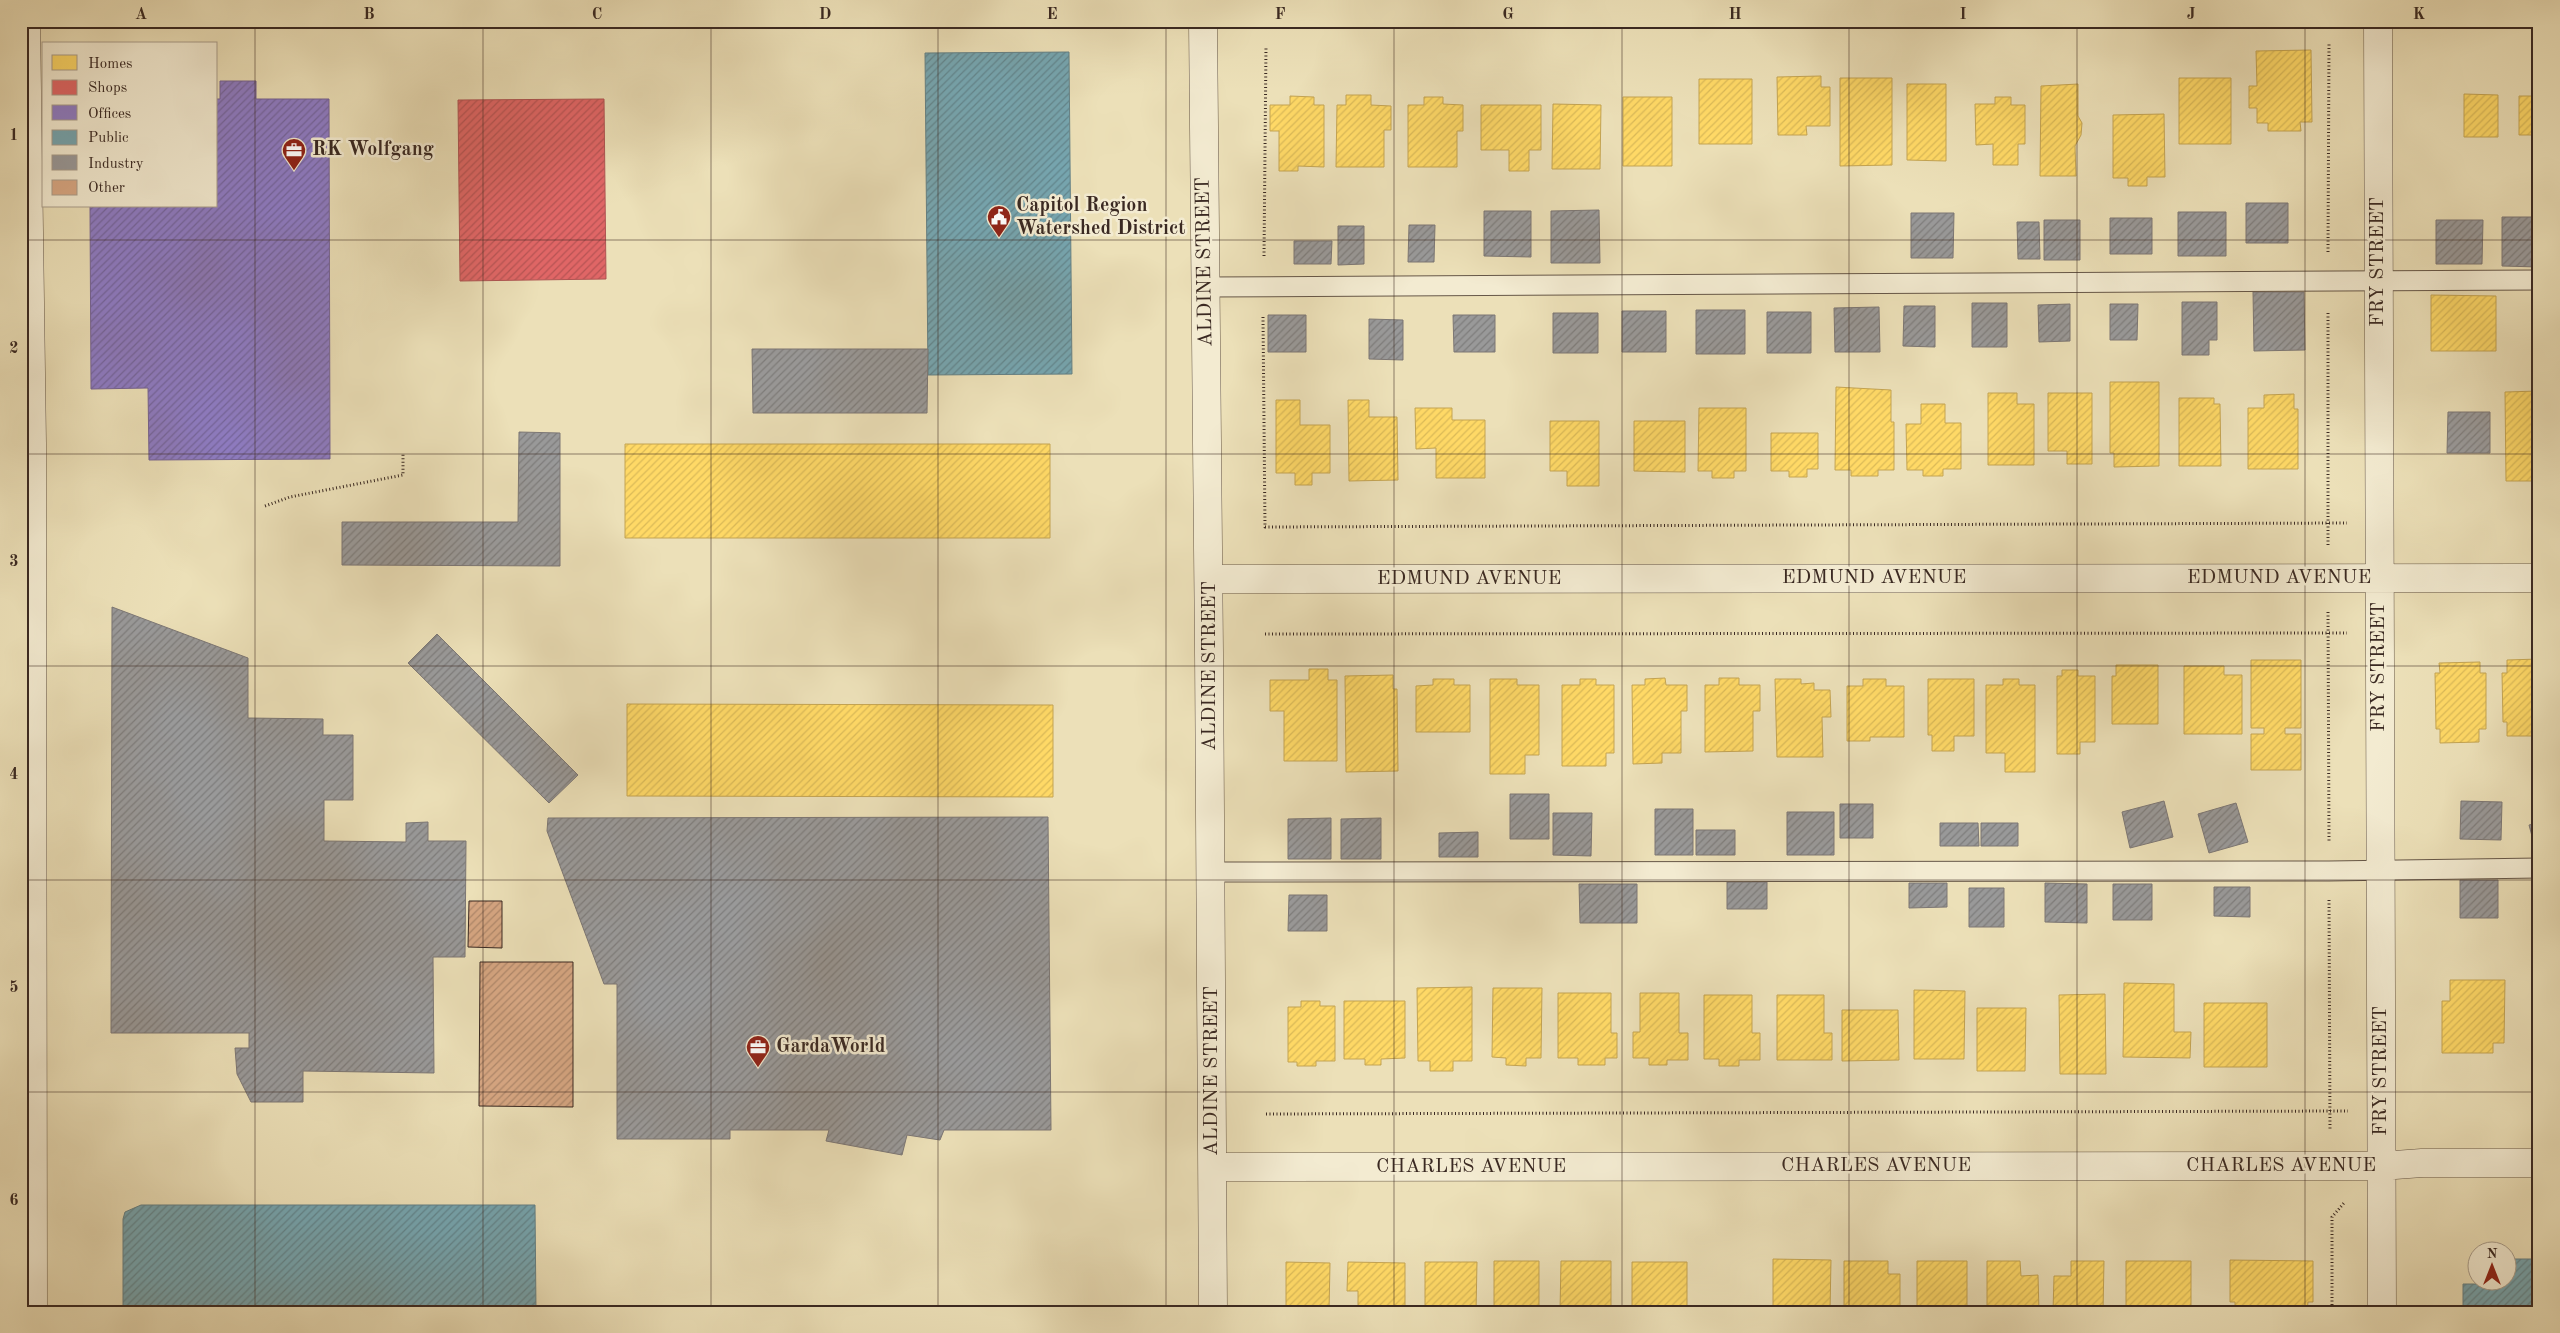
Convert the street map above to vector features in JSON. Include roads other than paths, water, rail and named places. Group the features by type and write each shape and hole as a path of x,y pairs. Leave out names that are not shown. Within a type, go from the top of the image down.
{"street":[{"path":"26,21 25,164 32,443 33,1312"},
{"name":"ALDINE STREET","path":"1203,21 1204,286 1210,579 1213,1312"},
{"name":"FRY STREET","path":"2378,21 2382,1312"},
{"name":"EDMUND AVENUE","path":"1210,579 2539,578"},
{"name":"CHARLES AVENUE","path":"1212,1167 2381,1166 2422,1163 2539,1163"}],"lane":[{"path":"1204,286 2539,280"},
{"path":"1211,872 2380,870 2539,868"}],"place":[{"name":"RK Wolfgang","path":"294,171"},
{"name":"Capitol Region Watershed District","path":"999,238"},
{"name":"GardaWorld","path":"758,1068"}]}
